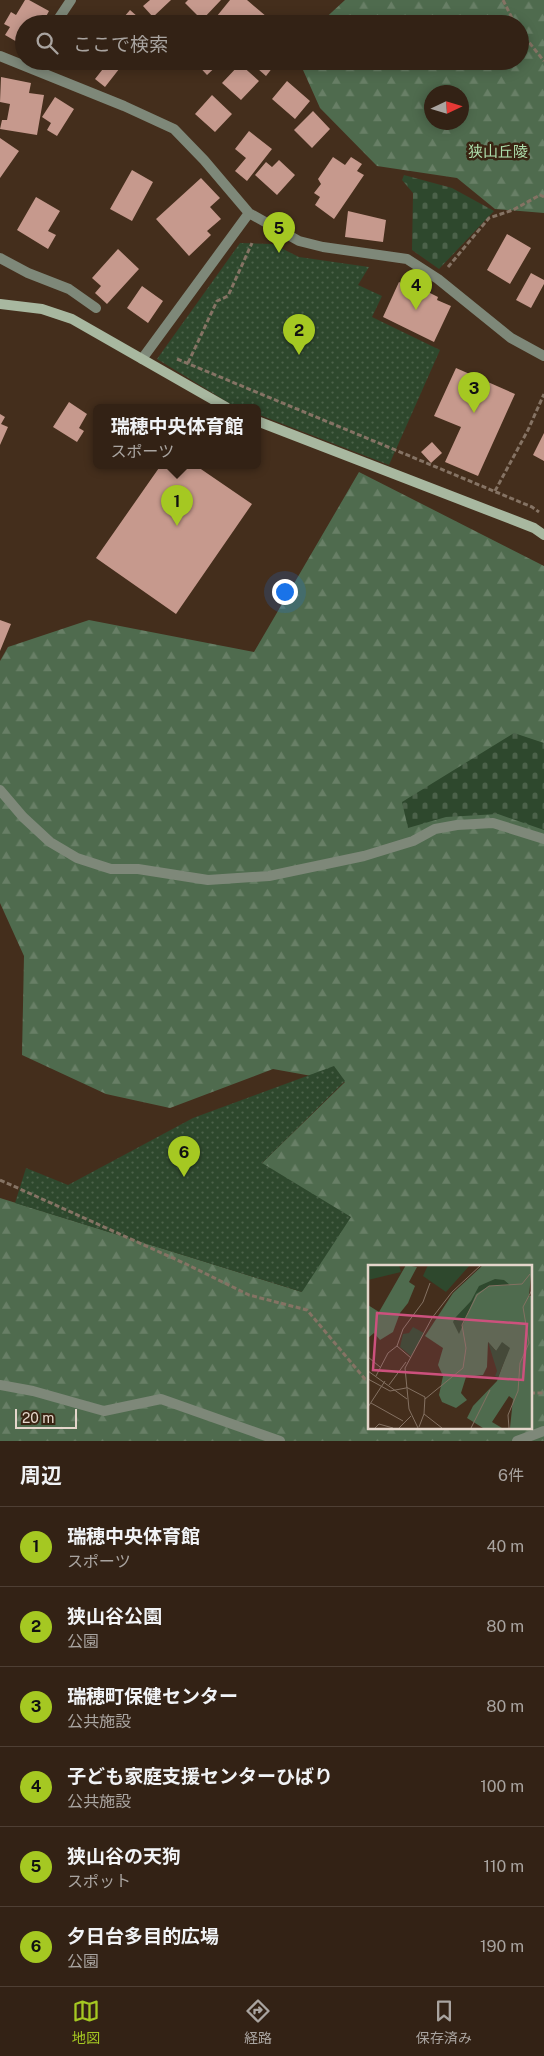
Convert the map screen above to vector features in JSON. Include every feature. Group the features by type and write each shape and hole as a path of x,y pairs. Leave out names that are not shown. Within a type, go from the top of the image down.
{"street":[{"path":"61,15 71,0"},
{"path":"0,56 15,60"},
{"path":"42,70 174,129 204,160 249,214 299,241 323,247 407,259 438,279 511,338 544,356"},
{"path":"142,359 249,214"},
{"path":"0,258 28,273 69,289 96,308"},
{"path":"0,304 42,309 72,319 221,404"},
{"path":"261,423 534,528 544,535"},
{"path":"0,790 22,816 50,842 77,858 111,869 138,869 208,880 269,876 364,856 413,840 435,829 457,826 493,823 544,839"},
{"path":"0,1385 33,1391 104,1412 161,1400 280,1441"},
{"path":"517,1441 544,1431"}],"path":[{"path":"503,0 510,15"},
{"path":"529,42 544,61"},
{"path":"438,279 489,218 513,210 540,195 544,196"},
{"path":"188,364 216,301 228,296 252,243"},
{"path":"151,348 532,506 544,515"},
{"path":"495,492 528,430 544,394"},
{"path":"0,1180 186,1264 249,1295 307,1310 365,1379 368,1380"}],"green space":[{"name":"狭山丘陵","path":"345,0 544,0 544,213 495,209 457,178 377,166 320,108 303,70 529,70 529,15 329,15"},
{"path":"404,175 452,188 494,211 439,269 412,250 413,193 402,180"},
{"path":"240,243 273,244 299,257 369,267 358,285 382,296 372,317 440,350 389,465 261,416 261,404 231,404 157,359"},
{"path":"359,472 544,566 544,1441 0,1441 0,1198 302,1292 262,1163 345,1082 273,1069 170,1108 106,1094 22,1055 24,956 0,903 0,661 8,647 89,620 254,652"},
{"path":"514,733 544,743 544,830 498,814 446,817 408,828 402,802"},
{"path":"334,1066 345,1081 262,1163 351,1217 302,1292 15,1203 26,1168 68,1185 193,1118"}],"building":[{"path":"25,0 29,0 49,11 47,15 16,15"},
{"path":"150,0 171,0 155,15 151,15 143,6"},
{"path":"188,0 221,0 207,15 197,15 185,3"},
{"path":"230,0 247,0 265,15 218,15"},
{"path":"130,10 136,15 126,15"},
{"path":"11,12 16,15 15,41 5,35 10,27 4,24"},
{"path":"102,70 118,70 105,87 95,79"},
{"path":"202,70 212,70 207,75"},
{"path":"234,70 247,70 259,81 241,100 222,83"},
{"path":"259,70 271,70 266,76"},
{"path":"1,77 31,83 29,93 44,95 37,135 0,129 2,120 7,120 10,104 0,102"},
{"path":"287,81 310,101 295,119 272,99"},
{"path":"212,95 232,114 215,132 195,114"},
{"path":"55,97 74,109 57,136 47,130 51,123 42,117"},
{"path":"313,111 330,129 312,148 294,130"},
{"path":"249,131 272,149 247,181 235,171 246,158 235,149"},
{"path":"0,138 19,151 0,178"},
{"path":"333,157 345,165 351,157 362,164 357,171 364,175 334,219 315,205 320,197 314,193 321,184 318,179"},
{"path":"279,160 295,175 277,195 255,175 266,162 272,167"},
{"path":"132,170 153,182 132,221 110,209"},
{"path":"201,178 220,198 210,207 221,219 207,231 211,235 189,256 156,219"},
{"path":"36,197 60,211 48,231 56,235 48,249 17,230"},
{"path":"348,211 386,220 383,242 345,237"},
{"path":"507,234 531,248 510,284 487,270"},
{"path":"118,249 139,269 107,304 95,293 101,286 92,278"},
{"path":"531,273 544,280 544,284 531,308 516,300"},
{"path":"399,282 412,288 414,285 438,297 437,300 451,306 434,342 383,317"},
{"path":"142,286 163,301 148,323 127,308"},
{"path":"456,368 515,394 478,476 445,462 461,427 434,416"},
{"path":"69,402 87,414 79,428 84,431 77,442 53,427"},
{"path":"0,414 5,417 1,424 8,427 0,445"},
{"path":"544,433 544,461 533,455"},
{"path":"432,442 442,453 431,463 421,452"},
{"path":"158,469 201,469 252,504 176,614 96,558"},
{"path":"0,620 11,624 0,651"}],"place":[{"name":"狭山谷の天狗","path":"279,253"},
{"name":"子ども家庭支援センターひばり","path":"416,310"},
{"name":"狭山谷公園","path":"299,355"},
{"name":"瑞穂町保健センター","path":"474,413"},
{"name":"瑞穂中央体育館","path":"177,526"},
{"name":"夕日台多目的広場","path":"184,1177"}]}
